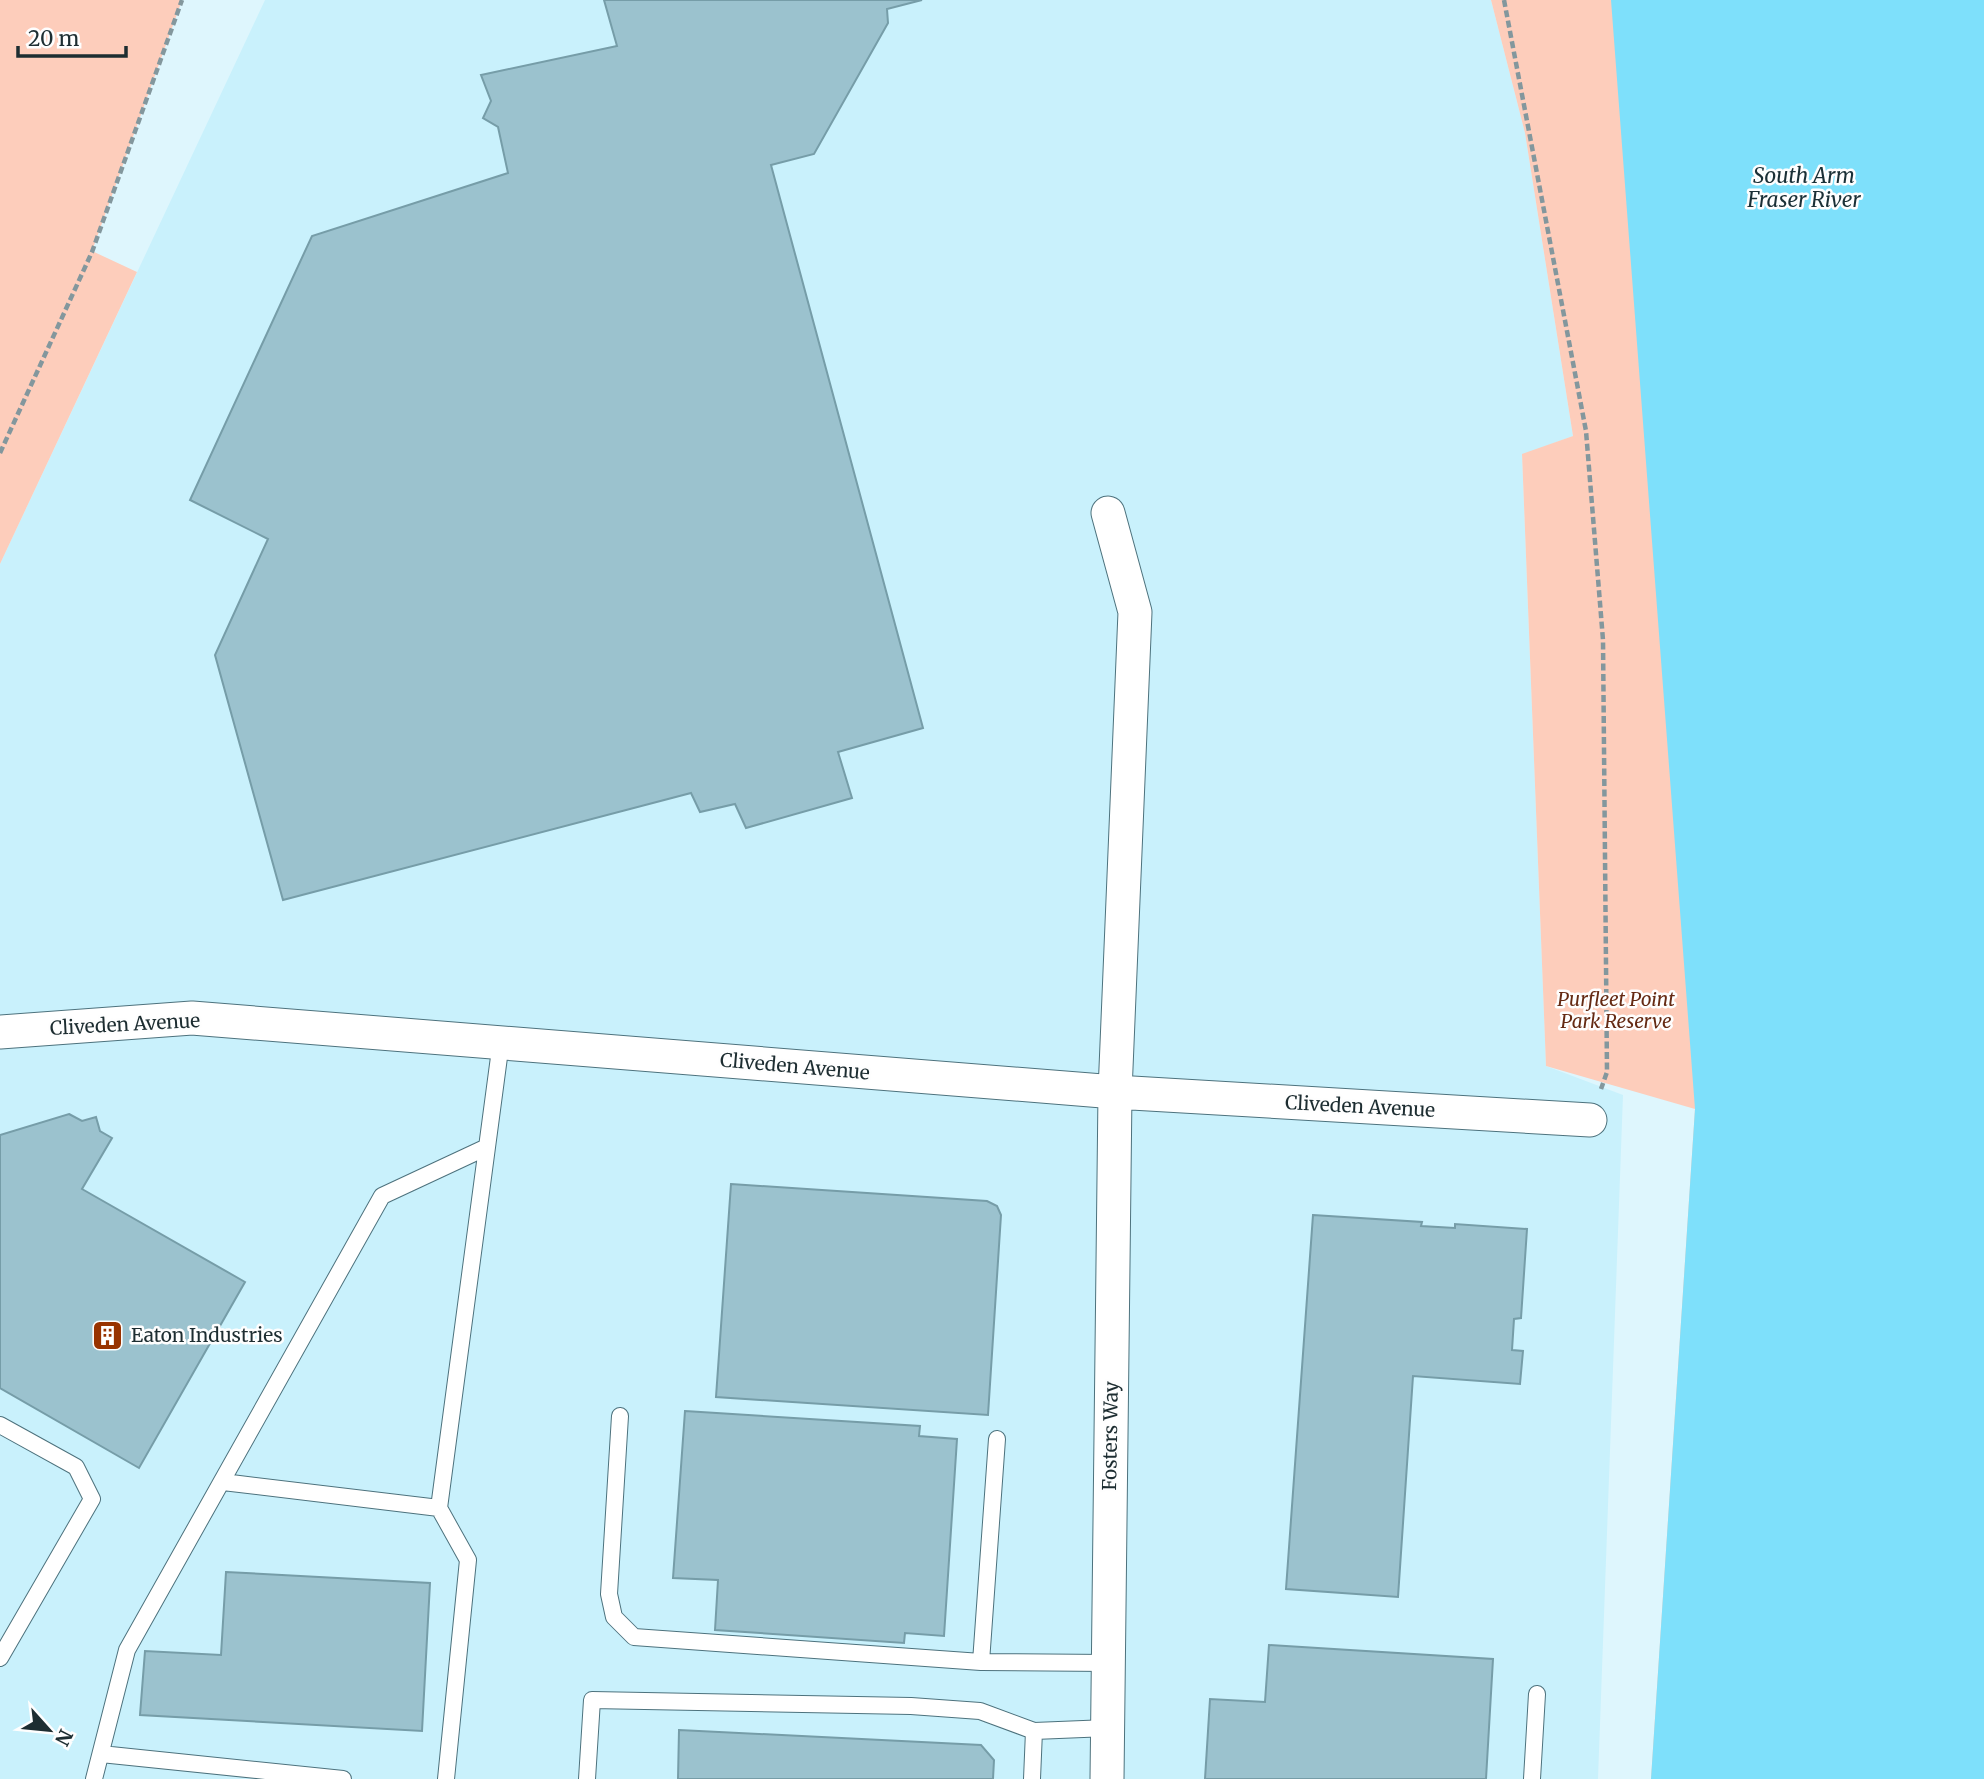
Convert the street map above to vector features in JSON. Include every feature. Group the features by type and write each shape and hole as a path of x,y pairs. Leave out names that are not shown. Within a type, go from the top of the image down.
{"street":[{"name":"Fosters Way","path":"1107,1779 1115,1092 1135,612 1108,513"},
{"name":"Cliveden Avenue","path":"0,1032 192,1018 1115,1092 1590,1120"}],"lane":[{"path":"446,1779 468,1560 439,1508 501,1042"},
{"path":"94,1779 127,1650 383,1196 487,1147"},
{"path":"620,1416 609,1594 614,1618 634,1637 981,1662 1108,1663"},
{"path":"0,1425 76,1467 92,1499 0,1658"},
{"path":"981,1662 997,1439"},
{"path":"223,1482 439,1508"},
{"path":"1532,1779 1537,1694"},
{"path":"587,1779 592,1700 911,1706 980,1711 1034,1731 1108,1728"},
{"path":"1032,1779 1034,1731"},
{"path":"101,1754 240,1774 343,1779"}],"path":[{"path":"0,453 92,252 182,0"},
{"path":"1504,0 1586,430 1603,639 1606,1072 1590,1120"}],"shaded area":[{"path":"265,0 1491,0 1525,133 1573,436 1522,455 1546,1066 1623,1095 1598,1779 0,1779 0,564"}],"green space":[{"path":"0,0 182,0 92,251 137,272 0,564"},
{"name":"Purfleet Point Park Reserve","path":"1491,0 1827,0 1768,1779 1651,1779 1695,1109 1546,1066 1522,454 1573,436 1525,133"}],"water":[{"name":"South Arm Fraser River","path":"1611,0 1984,0 1984,1779 1651,1779 1695,1109"}],"building":[{"path":"604,0 922,0 887,9 888,23 814,154 771,165 923,728 838,752 852,798 746,828 735,804 700,812 691,793 283,900 215,655 268,539 190,500 312,236 508,173 498,127 483,118 491,101 481,75 617,46"},
{"name":"Eaton Industries","path":"69,1114 82,1121 96,1117 100,1131 112,1138 82,1189 245,1282 139,1468 0,1388 0,1135"},
{"path":"731,1184 987,1201 997,1206 1001,1215 988,1415 716,1397"},
{"path":"1313,1215 1422,1222 1421,1226 1455,1228 1455,1224 1527,1229 1521,1318 1514,1319 1512,1350 1523,1351 1520,1384 1413,1376 1398,1597 1286,1589"},
{"path":"685,1411 920,1426 919,1436 957,1439 944,1636 905,1633 904,1643 715,1630 718,1580 673,1578"},
{"path":"226,1572 430,1583 422,1731 140,1715 145,1651 221,1655"},
{"path":"1269,1645 1493,1659 1486,1779 1205,1779 1210,1699 1265,1702"},
{"path":"679,1730 981,1745 994,1760 993,1779 678,1779"}],"place":[{"name":"Eaton Industries","path":"108,1335"}]}
